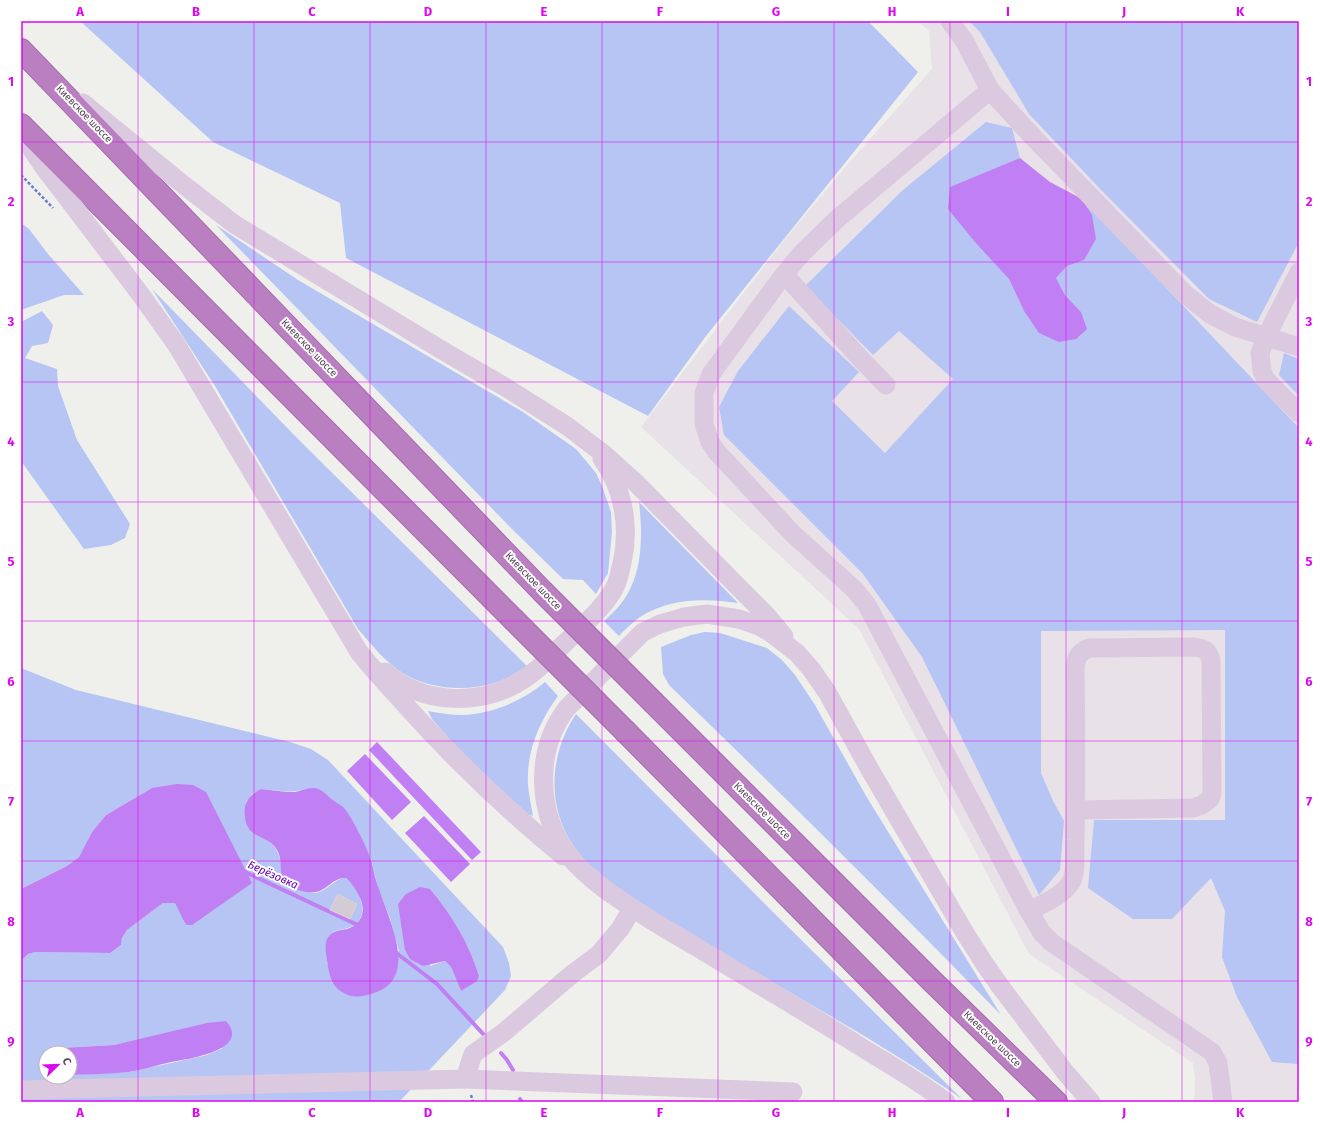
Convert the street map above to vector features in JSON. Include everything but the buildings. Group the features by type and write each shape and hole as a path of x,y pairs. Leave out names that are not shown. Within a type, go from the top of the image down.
{"highway":[{"name":"Киевское шоссе","path":"21,50 42,70 542,591 931,980 1056,1102"},
{"path":"21,125 626,732 992,1102"}],"street":[{"path":"950,21 965,42 990,90 1033,137 1185,294 1210,314 1235,327 1299,347"},
{"path":"42,70 234,224 547,412 605,455 636,483 768,616 811,669 827,692 869,768 984,963 1060,1066 1092,1102"},
{"path":"990,90 836,220 801,254 711,374 704,393 704,424 707,436 716,450 792,533 855,590 867,606 1042,933 1051,942 1212,1052 1218,1062 1223,1102"},
{"path":"21,134 43,166 141,295 176,344 359,652 375,672 453,757 517,817 582,872 632,909 824,1024 946,1102"},
{"path":"1299,272 1266,337 1260,353 1262,371 1266,380 1299,413"},
{"path":"785,274 859,357 886,384"},
{"path":"343,625 376,663 389,675 410,688 434,697 459,699 495,693 518,683 536,670 602,605 615,587 621,571 625,552 626,524 620,495 612,474 589,443"},
{"path":"582,872 565,851 553,831 544,794 544,772 548,748 556,726 567,708 643,632 660,624 684,617 707,614 729,616 739,619 759,626 797,652"},
{"path":"1029,911 1059,894 1072,881 1074,874 1076,810 1075,668 1077,656 1089,648 1193,647 1202,648 1208,652 1212,660 1212,793 1210,799 1202,805 1192,808 1076,810"},
{"path":"466,1079 473,1054 502,1033 571,975 599,954 620,929 632,909"},
{"path":"21,1090 466,1079 792,1092"}],"shaded area":[{"path":"80,21 868,21 918,72 706,336 648,416 346,258 340,203 213,142"},
{"path":"918,21 1299,21 1299,1102 1194,1102 1195,1080 1193,1063 1029,954 859,629 641,427 781,244 847,165 932,69 929,31"},
{"path":"969,21 1299,21 1299,242 1257,322 1209,299 1105,194 1029,114 980,32"},
{"path":"986,122 1012,128 1020,158 951,187 1009,279 1024,311 1081,312 1065,295 1056,278 1067,266 1084,260 1088,208 1082,199 1299,428 1299,1064 1272,1062 1237,997 1222,957 1225,911 1211,878 1172,919 1133,919 1088,888 1094,820 1225,820 1225,630 1041,631 1041,773 1053,801 1064,821 1060,870 1039,895 922,657 863,574 724,435 719,407 738,371 789,306 859,372 832,401 885,453 953,379 899,331 873,355 805,286 903,190"},
{"path":"1020,158 1050,182 1082,199 1092,215 1096,239 1084,260 1067,266 1056,278 1065,295 1081,312 1087,329 1076,339 1059,342 1039,333 1024,311 1009,279 975,242 948,209 950,187"},
{"path":"21,223 29,229 48,254 84,295 64,295 21,310"},
{"path":"216,225 298,280 523,412 576,449 596,473 611,512 612,532 608,573 596,594 583,580 563,579 512,529"},
{"path":"152,289 299,440 527,666 515,674 498,682 471,688 448,688 414,679 397,670 385,659 358,629 215,386"},
{"path":"42,311 53,325 48,343 32,346 25,358 57,369 58,386 77,440 130,524 125,538 111,545 84,549 21,461 21,322"},
{"path":"1284,353 1299,359 1299,396 1279,375"},
{"path":"639,502 738,603 700,600 663,606 640,617 619,636 604,621 627,595 637,570 641,543"},
{"path":"705,632 720,633 767,648 782,660 795,675 815,705 866,796 1001,1015 836,848 669,685 663,674 661,647 691,635"},
{"path":"21,668 76,690 290,742 311,749 328,760 503,947 509,963 511,976 505,990 399,1102 21,1102 21,961 28,954 35,952 110,953 121,945 122,938 127,930 163,903 175,903 178,907 152,788 106,815 92,832 79,857 67,866 21,889","holes":["261,789 279,791 308,789 343,808 358,831 371,859 378,888 390,918 399,951 332,983 327,959 326,946 328,937 332,933 353,926 359,920 362,912 360,898 356,889 346,878 342,878 323,891 315,893 302,891 286,884 277,851 271,843 248,828 246,802 252,794","430,889 453,919 465,941 479,976 461,991 451,967 445,961 430,966","337,895 357,904 350,919 330,910","160,1035 223,1048 207,1055 130,1072 78,1075 78,1085 38,1085 38,1045 78,1045 78,1047 114,1045"]},
{"path":"545,682 558,696 545,716 535,738 529,761 528,785 533,816 527,814 466,758 432,719 428,711 462,715 484,712 517,701"},
{"path":"576,714 962,1099 868,1038 657,914 613,884 586,861 575,848 566,832 559,816 555,799 554,781 560,746"},
{"path":"377,742 481,852 472,860 369,750"},
{"path":"365,754 411,802 392,820 347,771"},
{"path":"177,784 193,785 206,792 252,883 192,925 187,925 185,923 175,903 163,903 127,930 122,938 121,945 110,953 35,952 28,954 21,961 21,889 67,866 79,857 92,832 106,815 152,788"},
{"path":"315,788 323,791 343,807 350,817 359,832 369,855 376,882 394,932 398,948 398,963 395,976 386,987 371,994 356,996 345,994 334,984 328,967 326,952 327,940 330,934 350,928 360,920 363,909 361,900 353,885 346,878 335,881 322,890 316,892 302,891 286,883 281,872 278,852 271,843 254,834 248,828 246,822 246,804 253,794 261,789 295,792"},
{"path":"424,816 470,864 451,882 405,833"},
{"path":"420,887 430,889 446,909 465,941 475,964 479,976 477,981 461,991 451,967 445,961 423,966 410,959 405,950 398,904 406,894"},
{"path":"226,1021 232,1031 231,1039 225,1046 203,1055 129,1072 78,1075 78,1047 114,1045 207,1023"}],"waterway":[{"name":"Берёзовка","path":"243,871 360,926"},
{"name":"Берёзовка","path":"395,952 437,984 485,1036"},
{"path":"501,1053 513,1070"}]}
